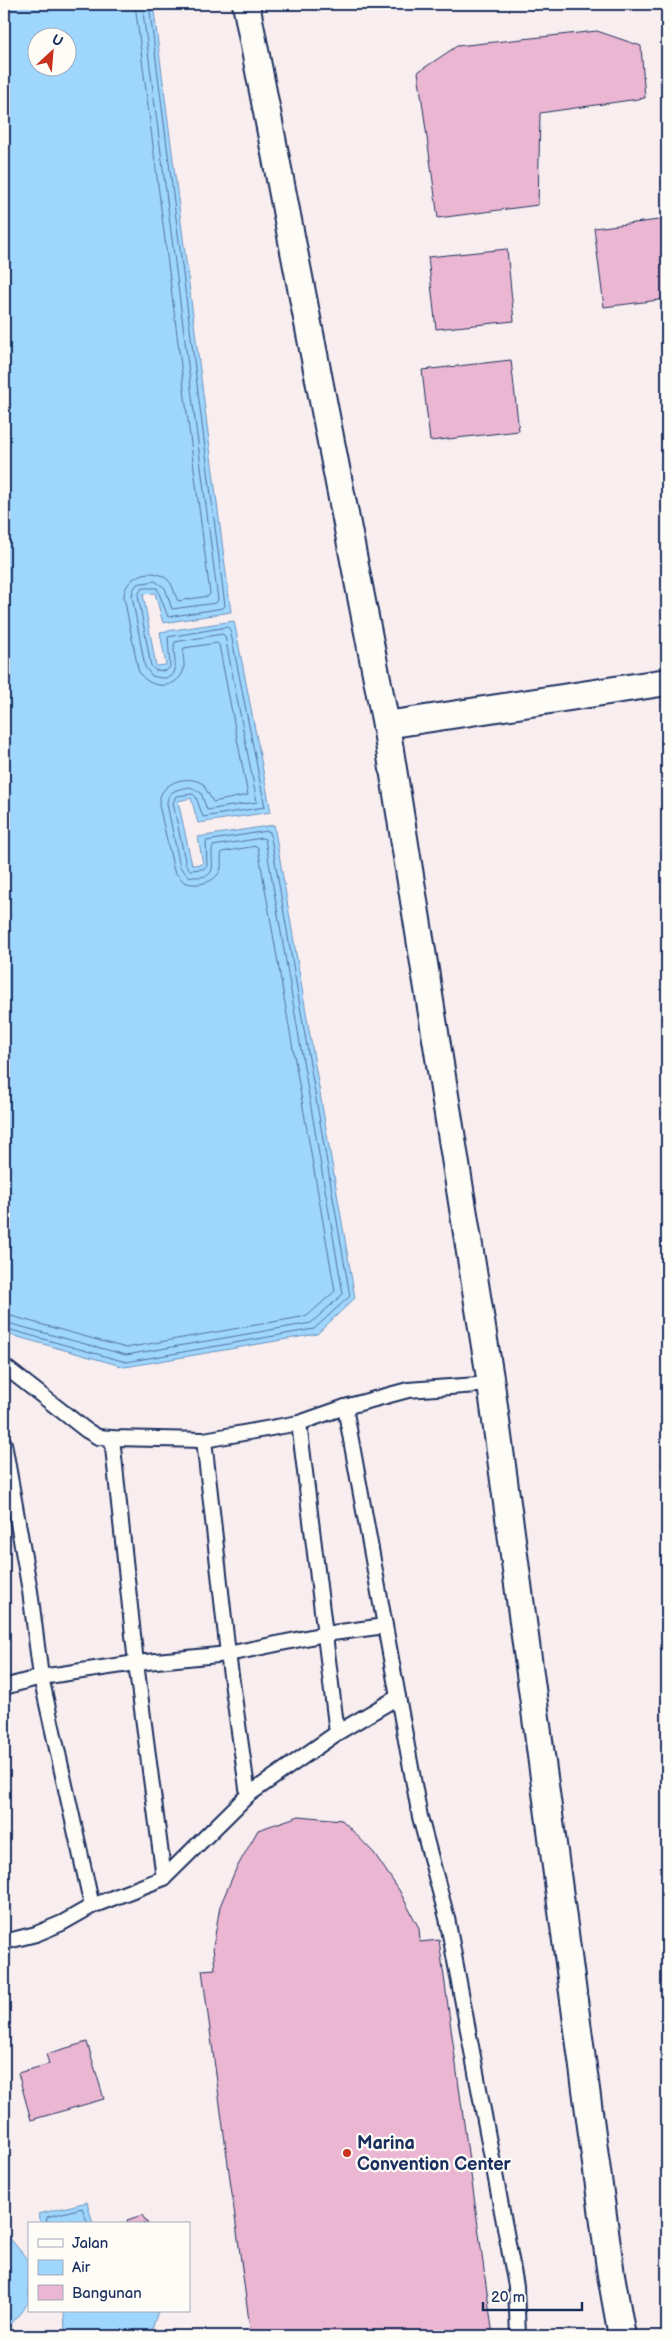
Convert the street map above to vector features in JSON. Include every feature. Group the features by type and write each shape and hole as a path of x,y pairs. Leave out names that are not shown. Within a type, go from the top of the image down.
{"street":[{"path":"246,4 386,725 491,1384 611,2275 622,2336"},
{"path":"386,725 667,682"}],"lane":[{"path":"4,1366 86,1430 98,1437 112,1438 204,1440 299,1423 345,1407 408,1390 491,1384"},
{"path":"345,1407 420,1817 447,1918 516,2286 518,2336"},
{"path":"299,1423 337,1734"},
{"path":"112,1438 136,1663 164,1878"},
{"path":"204,1440 228,1654 248,1795"},
{"path":"4,1443 30,1591 41,1676 92,1906"},
{"path":"4,1687 41,1676 136,1663 228,1654 325,1634 385,1626"},
{"path":"4,1942 36,1934 62,1923 92,1906 164,1878 248,1795 337,1734 398,1697"}],"water":[{"path":"4,4 153,4 231,612 163,623 155,593 143,594 156,666 166,665 160,632 234,621 271,812 198,823 191,798 178,801 192,865 203,864 198,837 274,825 355,1298 317,1334 125,1367 4,1333"},
{"path":"87,2202 92,2222 41,2222 39,2214"},
{"path":"4,2231 27,2259 28,2303 4,2333"},
{"path":"64,2312 158,2312 150,2336 71,2336 65,2330"}],"building":[{"path":"597,31 641,46 645,98 540,113 538,205 438,218 418,72 457,46"},
{"path":"667,219 667,299 604,307 594,228"},
{"path":"507,249 514,321 436,329 428,257"},
{"path":"511,360 519,431 430,441 422,370"},
{"name":"Marina Convention Center","path":"299,1816 342,1820 374,1853 399,1890 419,1928 420,1942 439,1940 493,2336 251,2336 202,1970 215,1969 213,1947 220,1906 236,1869 258,1830"},
{"path":"87,2042 104,2099 31,2120 18,2073 49,2064 46,2054"},
{"path":"142,2215 147,2222 128,2222 127,2220"}],"place":[{"name":"Marina Convention Center","path":"347,2153"}]}
